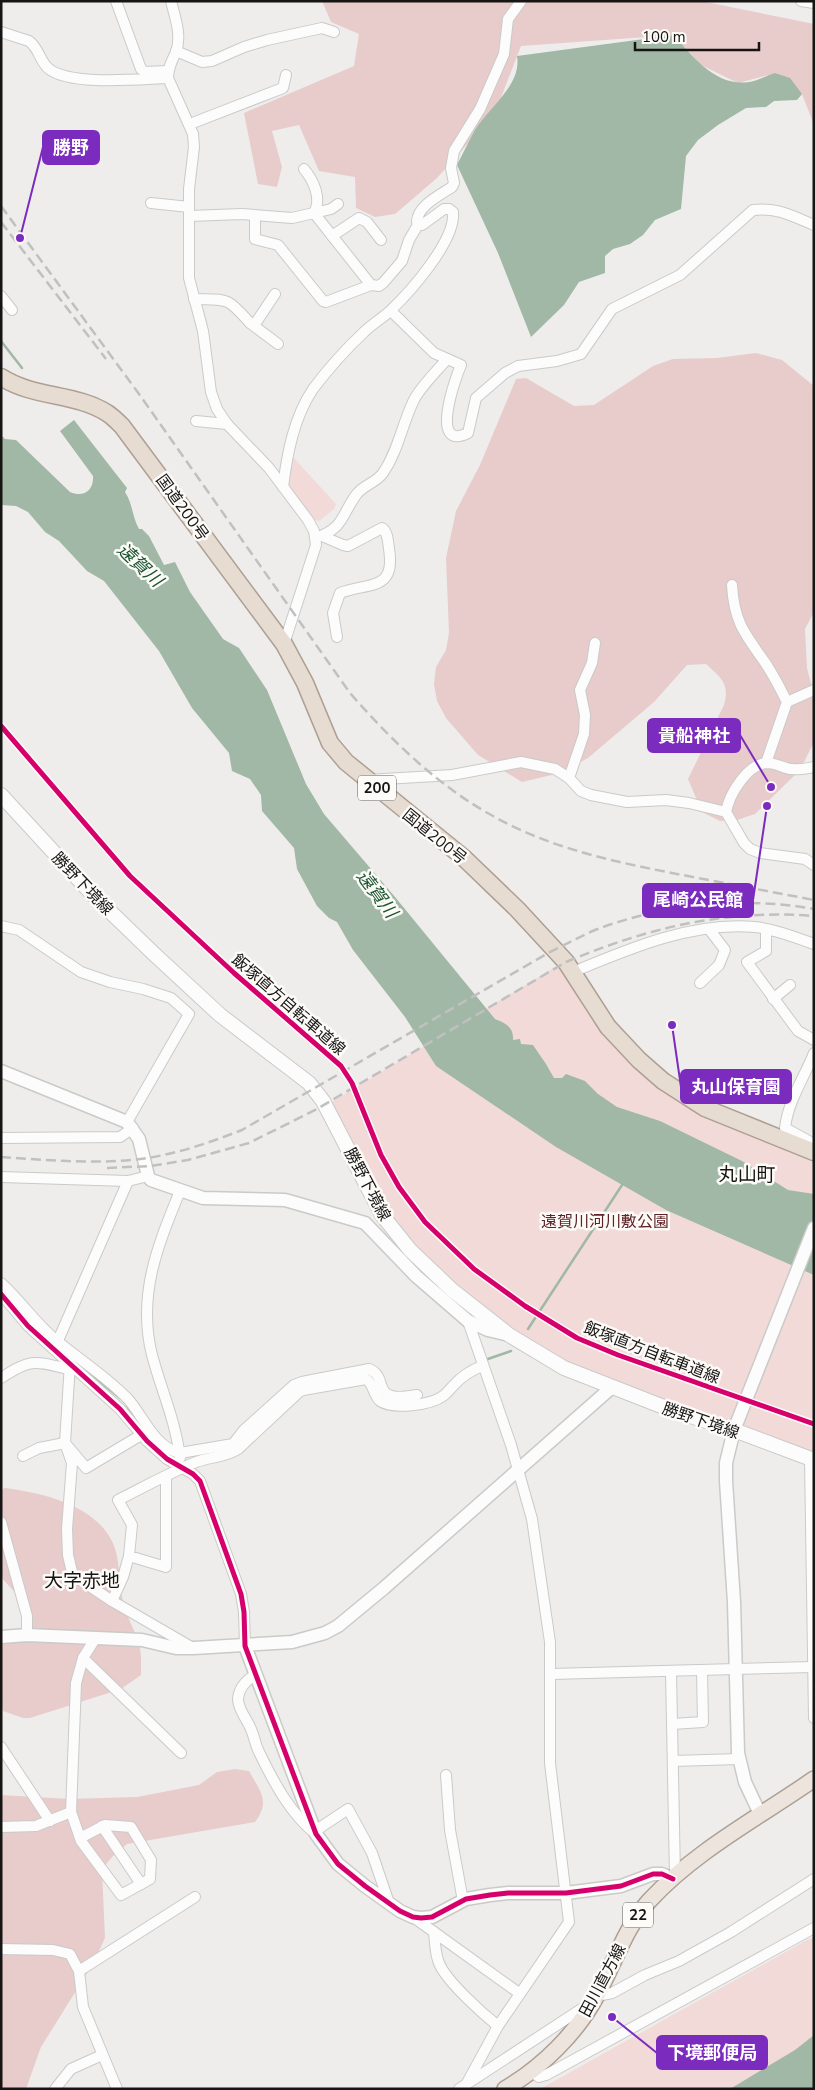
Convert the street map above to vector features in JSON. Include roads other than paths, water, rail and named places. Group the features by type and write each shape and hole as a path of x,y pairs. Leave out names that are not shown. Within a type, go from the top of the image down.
{"highway":[{"name":"国道200号","path":"1,377 19,387 78,402 106,413 122,426 284,644 305,683 330,743 346,762 366,780 470,864 517,909 566,962 608,1027 639,1060 663,1081 705,1108 814,1152"}],"main road":[{"name":"勝野下境線","path":"1,795 94,895 152,952 220,1014 309,1082 323,1100 382,1215 397,1236 452,1290 509,1335 564,1368 611,1388 669,1409 736,1426 812,1460"},
{"name":"田川直方線","path":"505,2089 530,2071 573,2030 595,1999 620,1947 638,1915 648,1902 701,1855 814,1779"}],"street":[{"path":"116,1 141,69 145,72 168,74"},
{"path":"171,1 178,28 176,51 168,74 190,124 194,147 189,189 189,278 203,331 211,392 217,410 227,424 269,468 319,537 348,546 382,528 386,534 390,556 390,572 385,578 360,589 340,593 333,613 337,637"},
{"path":"255,215 255,239 278,245 323,301 326,302 371,286 379,286 383,283 402,261 409,240 419,223 417,219 422,209 452,187 454,182 451,168 454,152 480,109 504,54 508,19 520,1"},
{"path":"801,1 814,3"},
{"path":"176,51 202,62 212,61 244,47 267,40 322,28 334,32"},
{"path":"1,32 30,41 44,64 55,73 70,78 91,80 168,74"},
{"path":"190,124 283,88 286,74"},
{"path":"304,169 310,176 317,194 318,207 314,213"},
{"path":"151,203 189,211 292,218 331,209 338,204"},
{"path":"391,311 434,353 460,365 451,391 447,424 449,432 454,436 461,437 468,433 476,398 505,373 518,366 557,362 581,354 612,309 680,274 753,210 769,208 787,213 814,225"},
{"path":"283,487 287,453 312,391 364,332 391,311 421,276 449,233 454,219 453,212 449,209 444,209 427,223 422,225 419,223"},
{"path":"314,213 371,286"},
{"path":"332,236 359,218 366,222 382,240"},
{"path":"250,323 254,324 257,321 275,294"},
{"path":"1,296 12,310"},
{"path":"194,299 223,299 229,302 250,323 278,344"},
{"path":"284,644 319,537 338,526 357,494 377,480 384,472 414,400 447,359"},
{"path":"196,421 227,424"},
{"path":"732,584 736,612 744,634 765,662 787,702"},
{"path":"569,778 584,734 584,715 580,690 592,663 595,643"},
{"path":"766,763 787,702 814,690"},
{"path":"366,780 452,775 521,762 555,769 569,778 581,791 617,801 666,800 726,812"},
{"path":"814,767 795,770 766,763 755,767 740,782 728,802 726,812 744,843 750,849 760,853 805,859 814,864"},
{"path":"1,926 19,930 81,972 110,982 143,989 171,998 189,1014 130,1125 120,1137 1,1138"},
{"path":"573,972 611,956 660,940 709,929 755,927 814,944"},
{"path":"700,983 719,965 725,950 709,929"},
{"path":"766,930 766,951 747,962 798,1031 814,1040"},
{"path":"773,999 790,985"},
{"path":"814,1054 800,1080 785,1128 814,1144"},
{"path":"1,1071 130,1125 143,1151 148,1176 151,1180 180,1192 203,1198 221,1200 259,1198 285,1200 365,1223 416,1276 468,1321 488,1330 509,1335"},
{"path":"1,1177 128,1181 148,1176"},
{"path":"56,1345 128,1181"},
{"path":"180,1192 157,1249 148,1285 148,1323 152,1353 176,1427 181,1468"},
{"path":"760,1814 745,1782 739,1759 737,1670 726,1463 736,1426 814,1228"},
{"path":"1,1283 56,1345 69,1366 120,1409 141,1435 167,1460 193,1474 200,1481 241,1594 244,1612 245,1646 316,1833 338,1864 365,1886 413,1917 519,1993"},
{"path":"1,1294 28,1326 56,1345 73,1352 128,1399 153,1434 173,1452 180,1453 233,1444 244,1430 294,1385 302,1382 369,1369 375,1373 384,1392 388,1396 405,1402 439,1399 455,1383 481,1363"},
{"path":"463,2086 519,1993 570,1922 550,1763 550,1642 532,1520 505,1428 468,1321"},
{"path":"1,1378 29,1363 39,1362 69,1366"},
{"path":"69,1366 66,1443 72,1464 66,1529 68,1555 72,1572 79,1579 112,1601 194,1648"},
{"path":"112,1601 123,1577 129,1556 132,1525 118,1500 181,1468 206,1458 238,1450 271,1417 303,1390 366,1378 369,1380 379,1400 394,1406 417,1395"},
{"path":"1,1637 27,1635 142,1640 176,1648 245,1646 311,1638 338,1626 518,1472 611,1388"},
{"path":"66,1443 86,1468 141,1435"},
{"path":"23,1456 39,1448 66,1443"},
{"path":"812,1460 814,1718"},
{"path":"129,1556 166,1567 166,1476"},
{"path":"1,1522 28,1616 27,1635"},
{"path":"80,1838 105,1825 130,1827 151,1860 150,1879 120,1896 80,1838 71,1812 76,1683 83,1658 95,1638"},
{"path":"83,1658 181,1753"},
{"path":"551,1674 813,1667"},
{"path":"672,1724 702,1722 702,1671"},
{"path":"413,1917 432,1917 463,1901 508,1893 566,1893 621,1886 653,1874 674,1877 671,1672"},
{"path":"256,1674 244,1683 240,1691 238,1700 241,1709 251,1728 259,1752 282,1793 303,1824 316,1833"},
{"path":"1,1747 50,1821"},
{"path":"673,1761 739,1759"},
{"path":"446,1775 450,1830 463,1901"},
{"path":"316,1833 348,1809 374,1858 389,1903"},
{"path":"2,1827 36,1826 71,1812"},
{"path":"102,1826 141,1884"},
{"path":"463,2086 595,1999 612,1993 645,1975 679,1961 731,1932 814,1879"},
{"path":"79,1971 195,1897"},
{"path":"530,2071 539,2077 546,2075 814,1928"},
{"path":"434,1932 439,1964 484,2015 498,2026"},
{"path":"1,1950 62,1951 70,1954 79,1971 83,2007 117,2089"},
{"path":"55,2089 71,2069 102,2055"}],"water":[{"path":"674,35 699,62 718,76 729,81 741,83 754,81 775,73 790,78 802,94 797,100 774,101 766,107 746,108 698,140 686,156 681,209 655,220 643,235 630,244 613,249 605,256 605,273 579,282 564,305 531,337 498,253 457,165 475,130 515,77 517,56"},
{"name":"遠賀川","path":"74,420 127,488 125,492 139,529 142,529 149,536 164,565 175,562 190,592 223,639 239,648 267,690 306,784 324,814 495,1019 510,1029 513,1040 520,1039 521,1044 533,1045 554,1078 562,1078 566,1074 585,1081 598,1094 617,1107 660,1121 742,1161 788,1190 814,1194 814,1275 666,1210 556,1147 436,1066 405,1017 353,950 337,922 329,918 317,906 297,869 294,848 262,811 261,795 250,779 232,771 229,753 192,708 159,651 104,581 87,571 59,541 45,532 28,512 16,506 1,505 1,435 5,439 16,440 70,492 80,494 90,489 93,476 60,431"},
{"path":"814,2035 814,2089 730,2089 795,2050"}],"waterway":[{"path":"1,341 22,368"},
{"path":"528,1329 624,1182"},
{"path":"485,1360 511,1351"},
{"path":"82,1367 120,1398"},
{"path":"127,1406 143,1428"}],"railway":[{"path":"1,206 139,394 350,693 416,761 453,791 493,816 514,827 557,844 603,858 814,900"},
{"path":"1,222 106,359"},
{"path":"1,1157 111,1161 147,1158 195,1147 242,1130 550,952 595,930 648,914 703,905 759,903 814,909"},
{"path":"107,1168 151,1166 188,1160 249,1143 317,1109 566,962 626,939 687,924 749,915 814,916"}],"place":[{"name":"勝野","path":"20,238"},
{"name":"貴船神社","path":"771,787"},
{"name":"尾崎公民館","path":"767,806"},
{"name":"丸山保育園","path":"672,1025"},
{"name":"下境郵便局","path":"612,2017"}],"district":[{"name":"丸山町","path":"747,1174"},
{"name":"大字赤地","path":"82,1580"}],"park label":[{"name":"遠賀川河川敷公園","path":"605,1221"}]}
